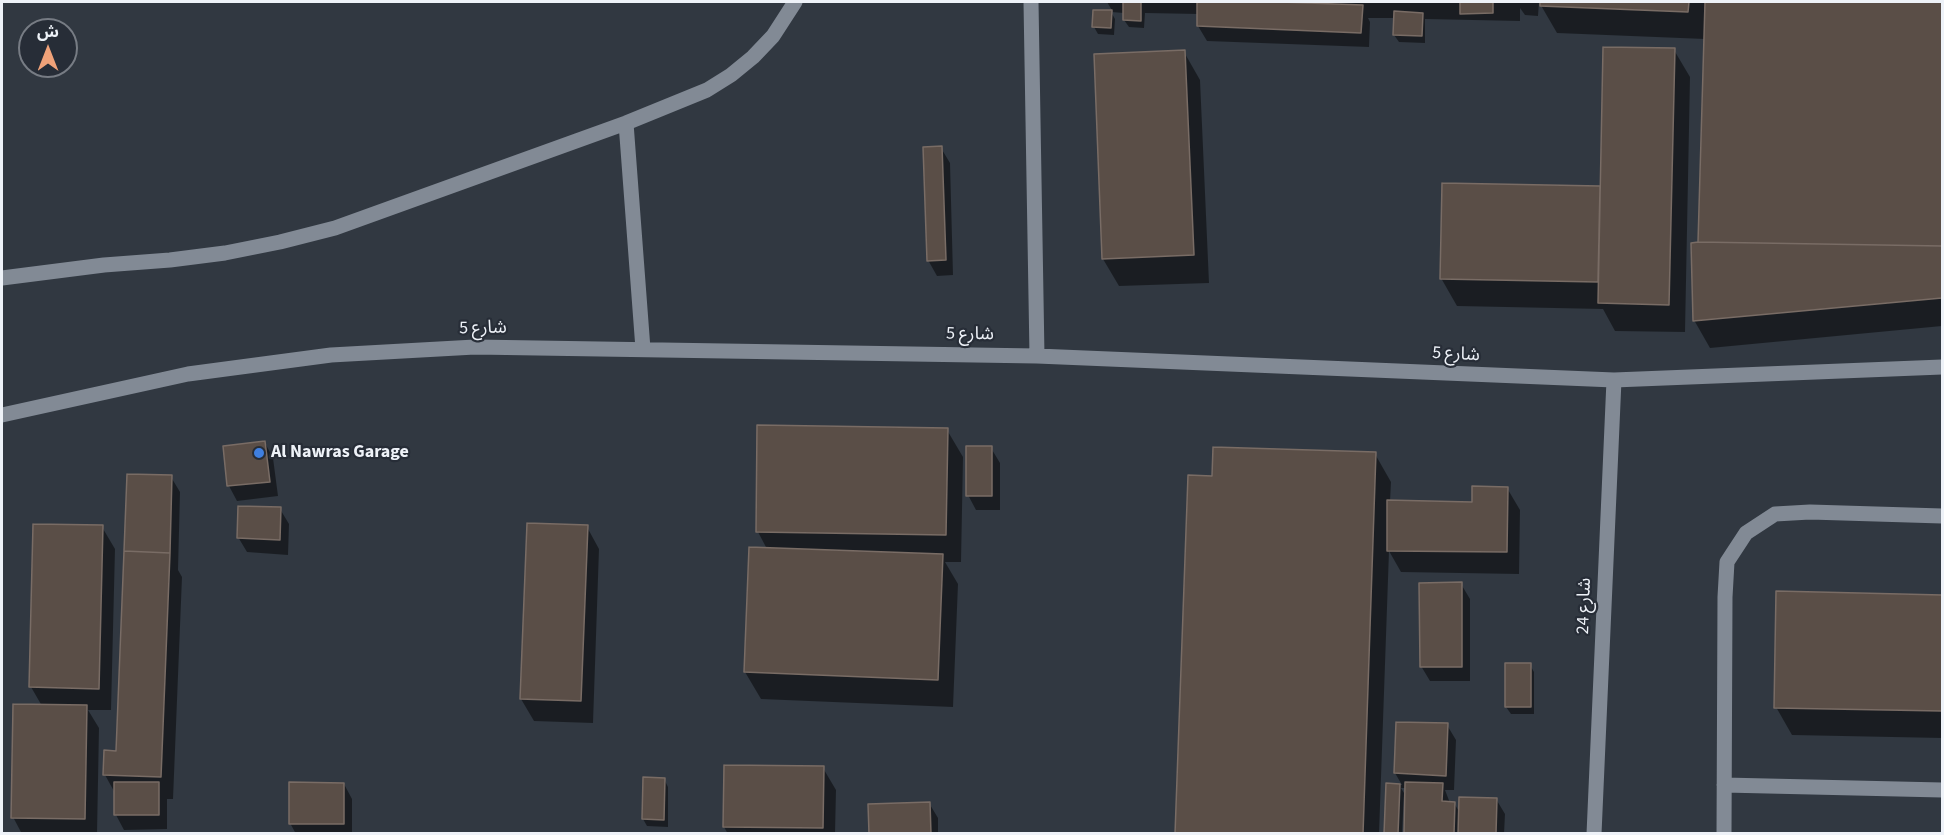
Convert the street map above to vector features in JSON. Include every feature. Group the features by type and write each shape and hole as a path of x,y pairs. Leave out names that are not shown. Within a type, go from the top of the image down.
{"street":[{"path":"2,278 104,265 214,255 335,228 626,123 707,90 731,75 753,57 773,36 795,2"},
{"path":"1031,2 1037,356"},
{"path":"626,123 643,349"},
{"name":"شارع 5","path":"2,415 188,374 331,355 475,347 1037,356 1614,380 1942,367"},
{"name":"شارع 24","path":"1594,834 1614,380"},
{"path":"1724,834 1727,562 1746,533 1775,514 1810,512 1942,516"},
{"path":"1724,785 1942,790"}],"building":[{"path":"1123,2 1141,2 1141,21 1123,20"},
{"path":"1197,2 1363,5 1361,33 1197,26"},
{"path":"1460,2 1493,2 1493,13 1460,14"},
{"path":"1540,2 1689,2 1688,12 1540,6"},
{"path":"1705,2 1942,2 1942,246 1698,242"},
{"path":"1093,10 1112,10 1111,28 1092,27"},
{"path":"1394,11 1423,13 1422,36 1393,35"},
{"path":"1603,47 1675,48 1669,305 1598,303"},
{"path":"1185,50 1194,255 1102,259 1094,54"},
{"path":"942,146 946,260 927,261 923,147"},
{"path":"1442,183 1600,186 1598,282 1440,279"},
{"path":"1691,243 1942,246 1942,298 1693,321"},
{"path":"757,425 948,428 946,535 756,532"},
{"path":"265,441 270,482 227,486 223,446"},
{"path":"966,446 992,446 992,496 966,496"},
{"path":"1213,447 1376,452 1363,834 1175,834 1188,475 1212,476"},
{"path":"127,474 172,475 170,553 124,551"},
{"path":"1472,486 1508,487 1507,552 1387,551 1387,500 1472,502"},
{"path":"238,506 281,507 280,540 237,538"},
{"path":"527,523 588,525 581,701 520,699"},
{"path":"33,524 103,525 99,689 29,687"},
{"path":"749,547 943,554 938,680 744,672"},
{"path":"124,551 170,553 161,777 103,775 104,750 116,751"},
{"path":"1462,582 1462,667 1420,667 1419,583"},
{"path":"1776,591 1942,595 1942,711 1774,708"},
{"path":"1505,663 1531,663 1531,707 1505,707"},
{"path":"13,704 87,705 85,819 11,818"},
{"path":"1396,722 1448,723 1446,776 1394,773"},
{"path":"724,765 824,766 823,828 723,827"},
{"path":"643,777 665,778 664,820 642,819"},
{"path":"114,782 159,782 159,815 114,815"},
{"path":"289,782 344,783 344,824 289,824"},
{"path":"1405,782 1443,783 1442,801 1455,802 1454,834 1404,834"},
{"path":"1386,783 1400,784 1398,834 1384,834"},
{"path":"1459,797 1497,798 1496,834 1458,834"},
{"path":"930,802 931,834 869,834 868,804"}],"place":[{"name":"Al Nawras Garage","path":"259,453"}]}
